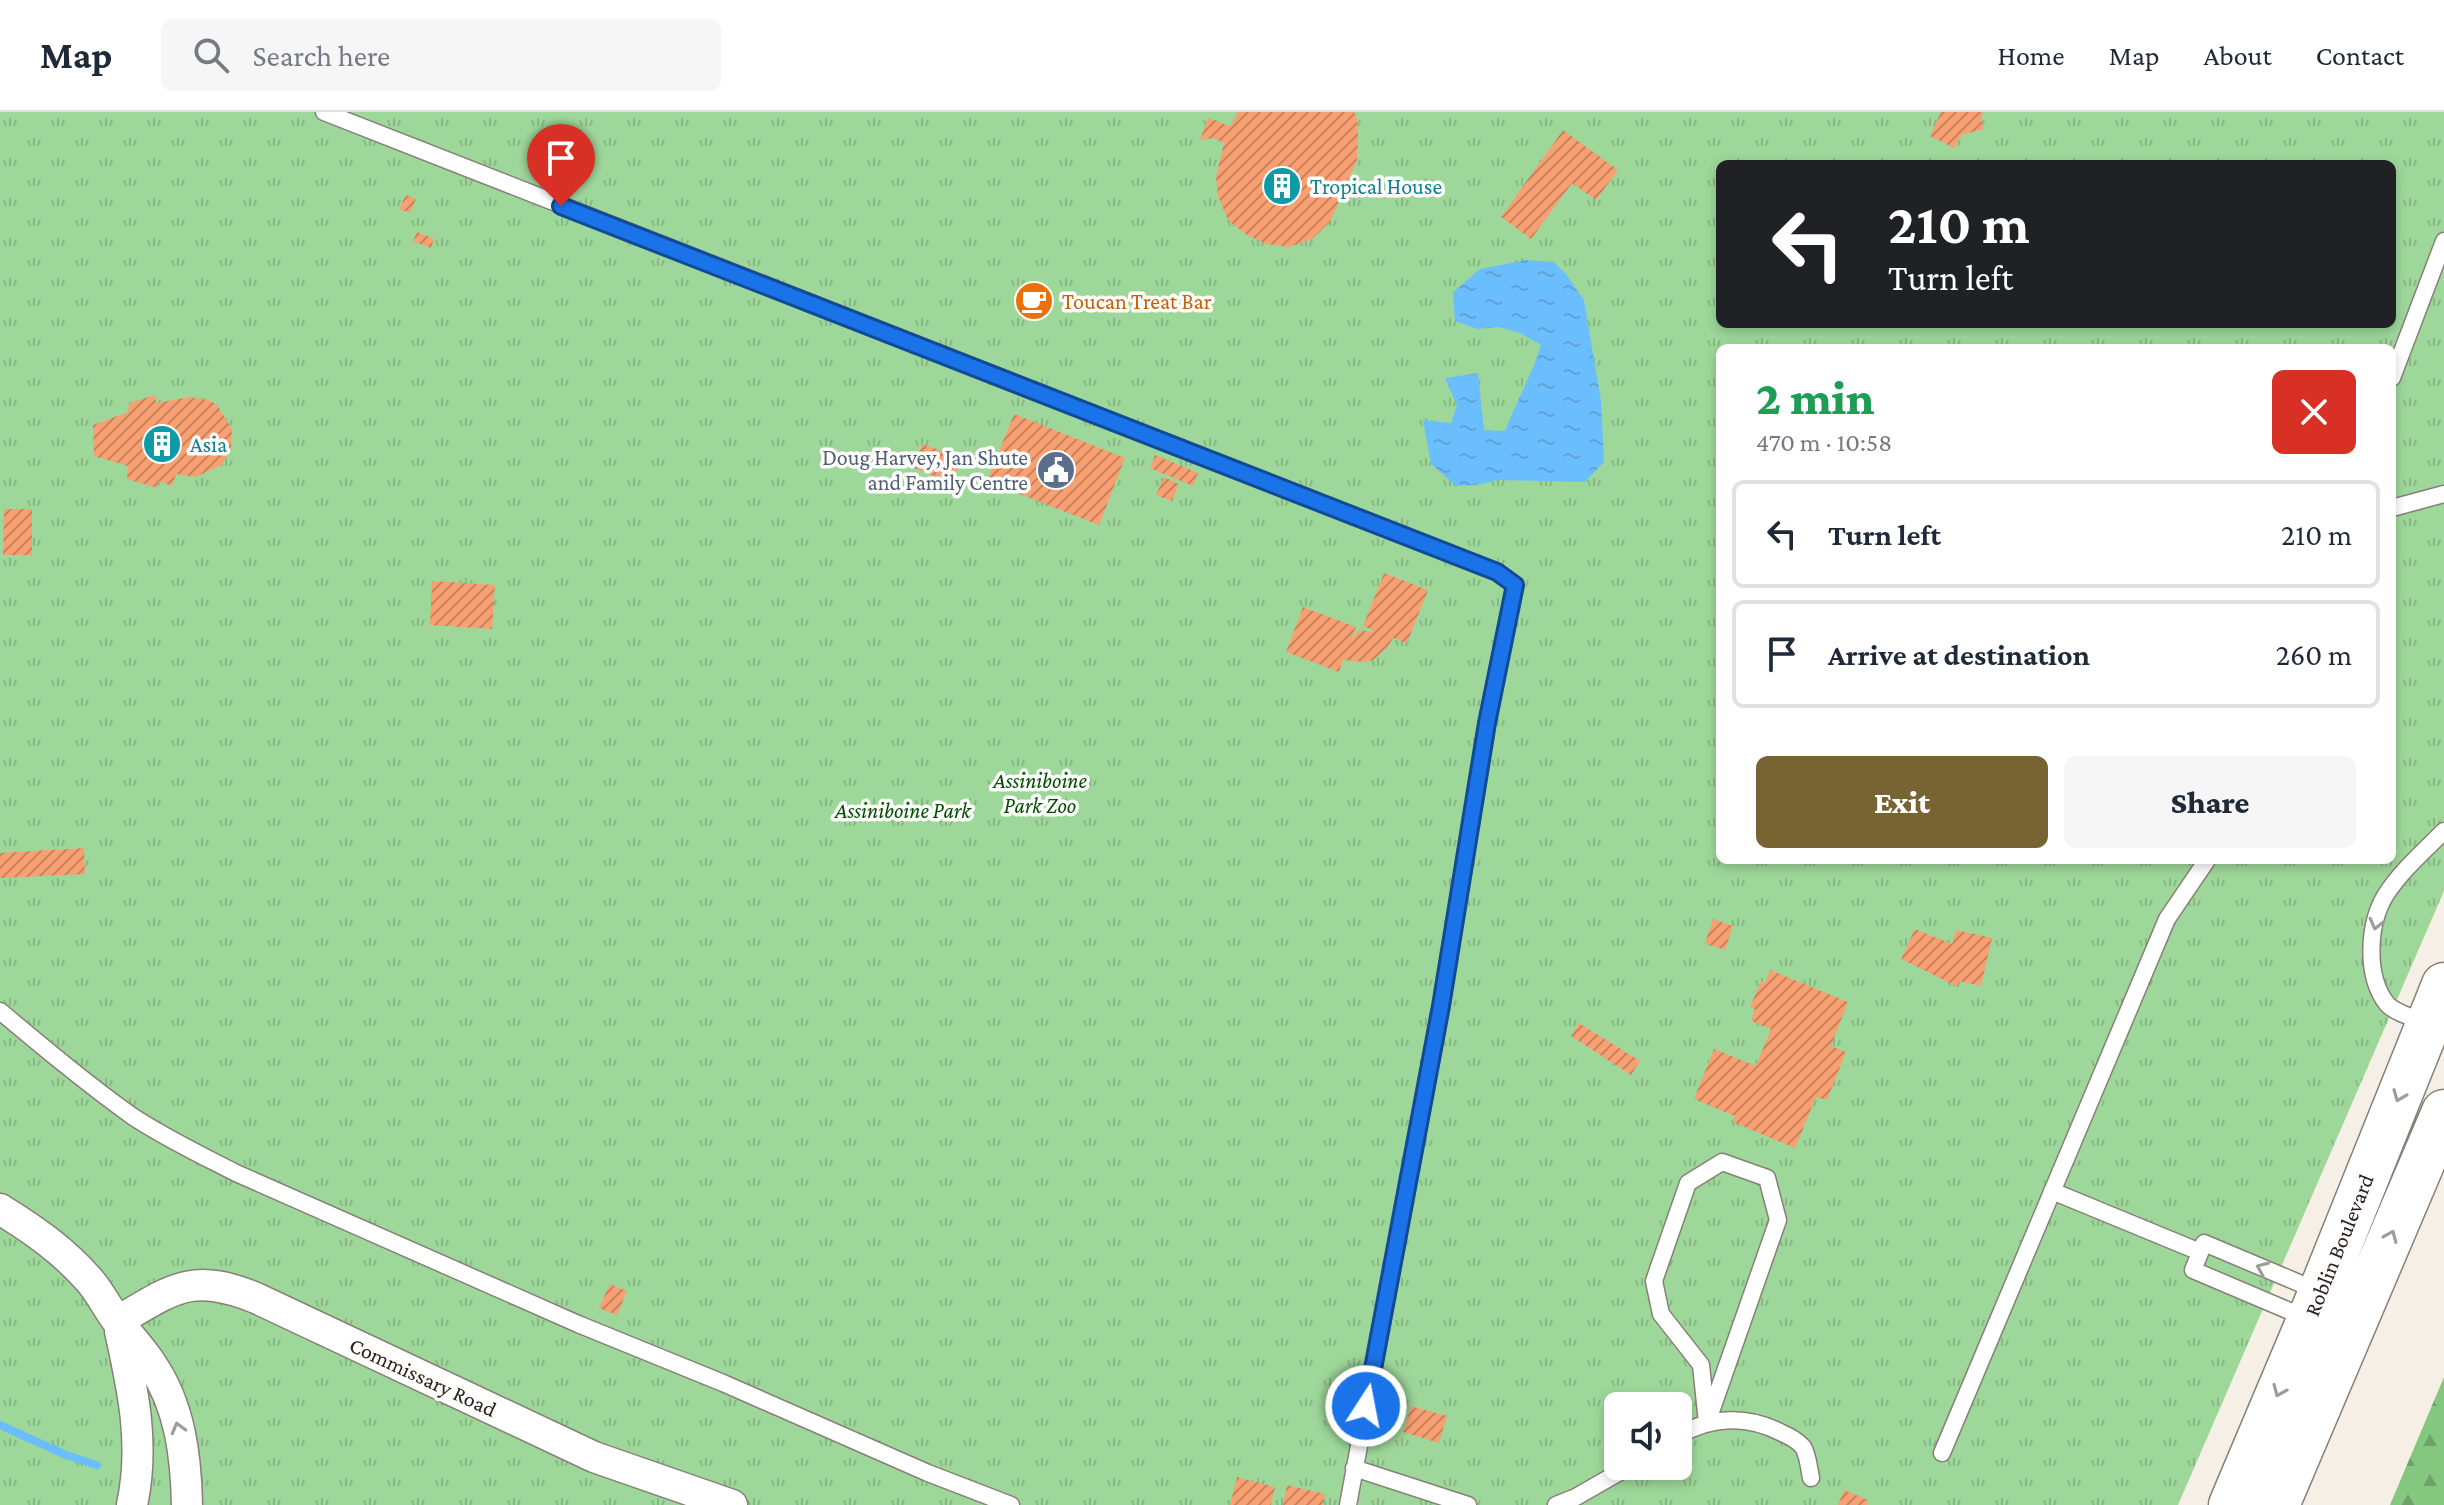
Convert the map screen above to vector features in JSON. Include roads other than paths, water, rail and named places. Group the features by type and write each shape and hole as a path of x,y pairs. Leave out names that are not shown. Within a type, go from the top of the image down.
{"main road":[{"name":"Roblin Boulevard","path":"2277,1505 2335,1314 2439,1011"},
{"name":"Roblin Boulevard","path":"2231,1505 2444,1112"}],"street":[{"path":"0,1209 38,1233 67,1257 92,1283 153,1365 168,1393 184,1447 187,1505"},
{"name":"Commissary Road","path":"118,1321 166,1292 205,1284 221,1285 256,1298 594,1457 732,1505"},
{"path":"118,1321 139,1437 132,1505"}],"lane":[{"path":"324,112 1497,572 1515,585 1487,723 1441,1006 1348,1505"},
{"path":"2396,367 2444,241"},
{"path":"2396,507 2444,494"},
{"path":"2439,1011 2389,1006 2379,989 2372,960 2372,937 2386,895 2444,831"},
{"path":"1942,1453 2167,919 2204,864"},
{"path":"0,1011 134,1117 236,1173 578,1324 723,1383 928,1473 1011,1505"},
{"path":"1722,1162 1767,1178 1778,1220 1707,1423 1701,1365 1661,1314 1654,1281 1688,1183 1722,1162"},
{"path":"2052,1191 2202,1247 2335,1314"},
{"path":"2202,1247 2193,1270 2335,1314"},
{"path":"1692,1430 1707,1423 1732,1419 1753,1421 1785,1434 1804,1449 1811,1478"},
{"path":"1354,1468 1468,1505"},
{"path":"1556,1505 1606,1480"}],"water":[{"path":"1526,260 1554,262 1584,300 1601,401 1604,462 1585,482 1498,480 1456,486 1431,464 1423,420 1451,423 1457,405 1445,378 1478,373 1484,430 1505,431 1541,345 1520,333 1499,327 1477,329 1455,321 1453,292 1480,269"}],"waterway":[{"path":"0,1425 66,1455 97,1465"}],"place":[{"name":"Tropical House","path":"1282,186"},
{"name":"Toucan Treat Bar","path":"1034,301"},
{"name":"Asia","path":"162,444"},
{"name":"Doug Harvey, Jan Shute and Family Centre","path":"1056,470"}],"park label":[{"name":"Assiniboine Park Zoo","path":"1040,792"},
{"name":"Assiniboine Park","path":"903,810"}]}
